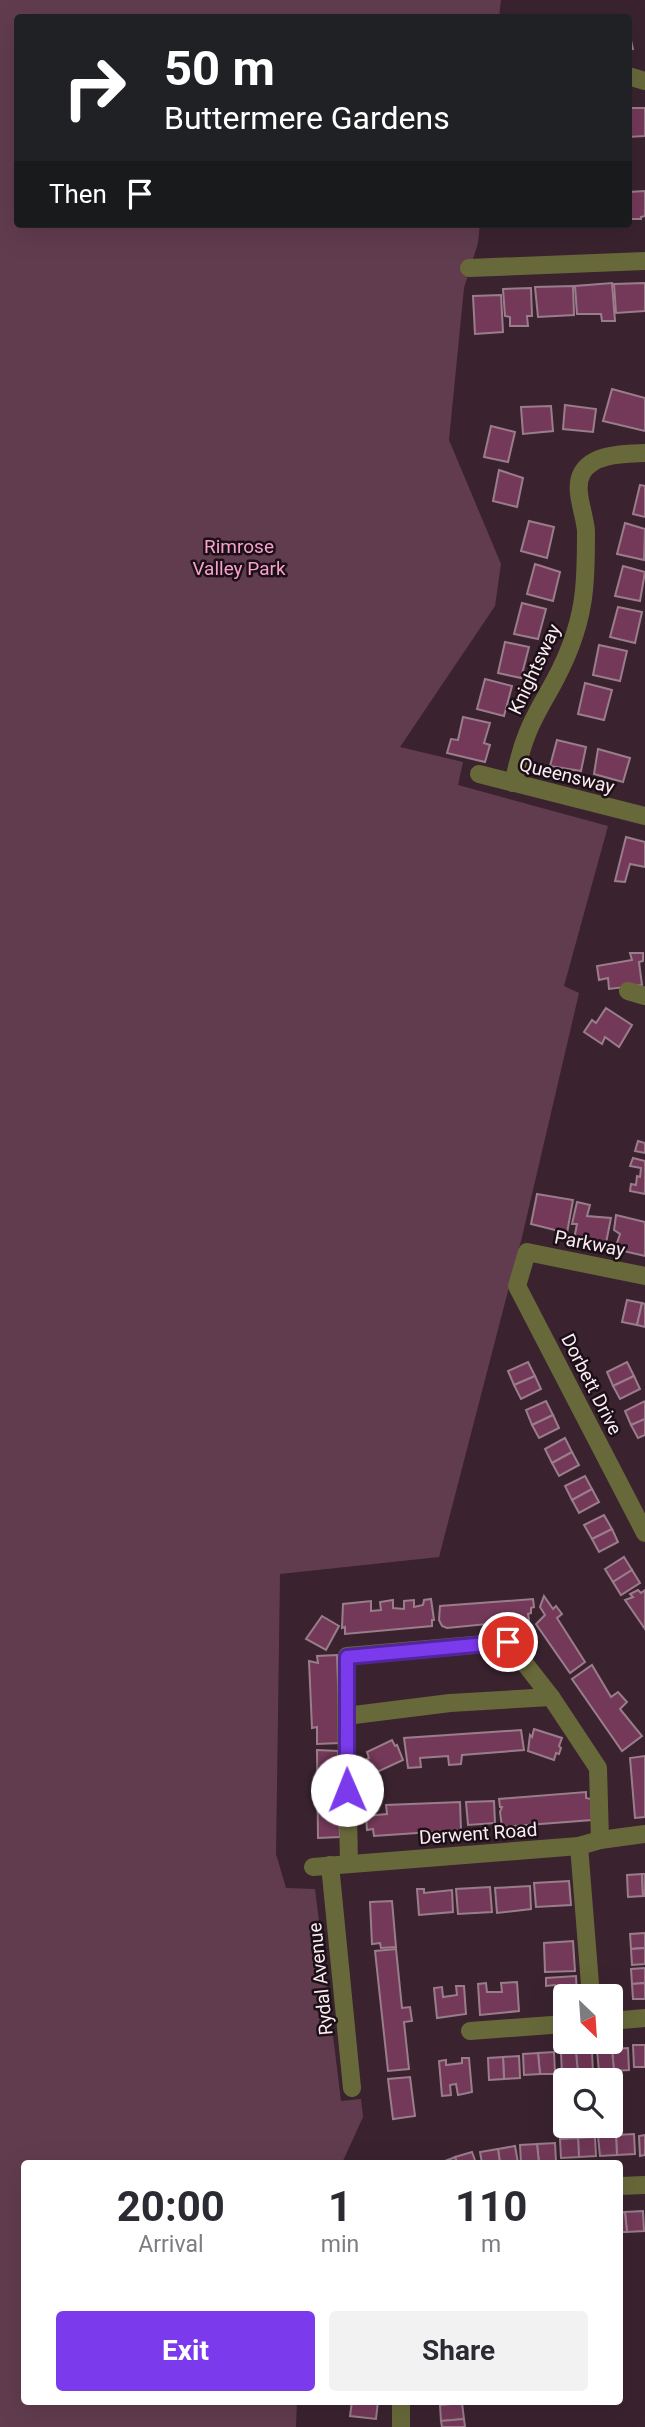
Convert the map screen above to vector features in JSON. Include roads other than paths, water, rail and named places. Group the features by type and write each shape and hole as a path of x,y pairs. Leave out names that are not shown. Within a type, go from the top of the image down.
{"street":[{"path":"469,268 645,261"},
{"name":"Knightsway","path":"513,783 526,738 570,648 580,617 586,554 586,528 580,492 582,472 592,463 607,457 645,453"},
{"name":"Queensway","path":"478,774 645,816"},
{"name":"Parkway","path":"527,1252 645,1276"},
{"name":"Dorbett Drive","path":"527,1252 517,1286 645,1533"},
{"path":"349,1863 347,1657 508,1642 551,1697 598,1769 600,1840"},
{"path":"346,1716 450,1703 551,1697"},
{"name":"Derwent Road","path":"322,1866 579,1846 600,1840 645,1834"},
{"path":"579,1846 590,1984"},
{"name":"Rydal Avenue","path":"322,1866 352,2088"},
{"path":"623,2020 645,2018"},
{"path":"470,2031 553,2026"},
{"path":"623,2186 645,2185"},
{"path":"401,2405 401,2427"}],"park label":[{"name":"Rimrose Valley Park","path":"239,557"}]}
